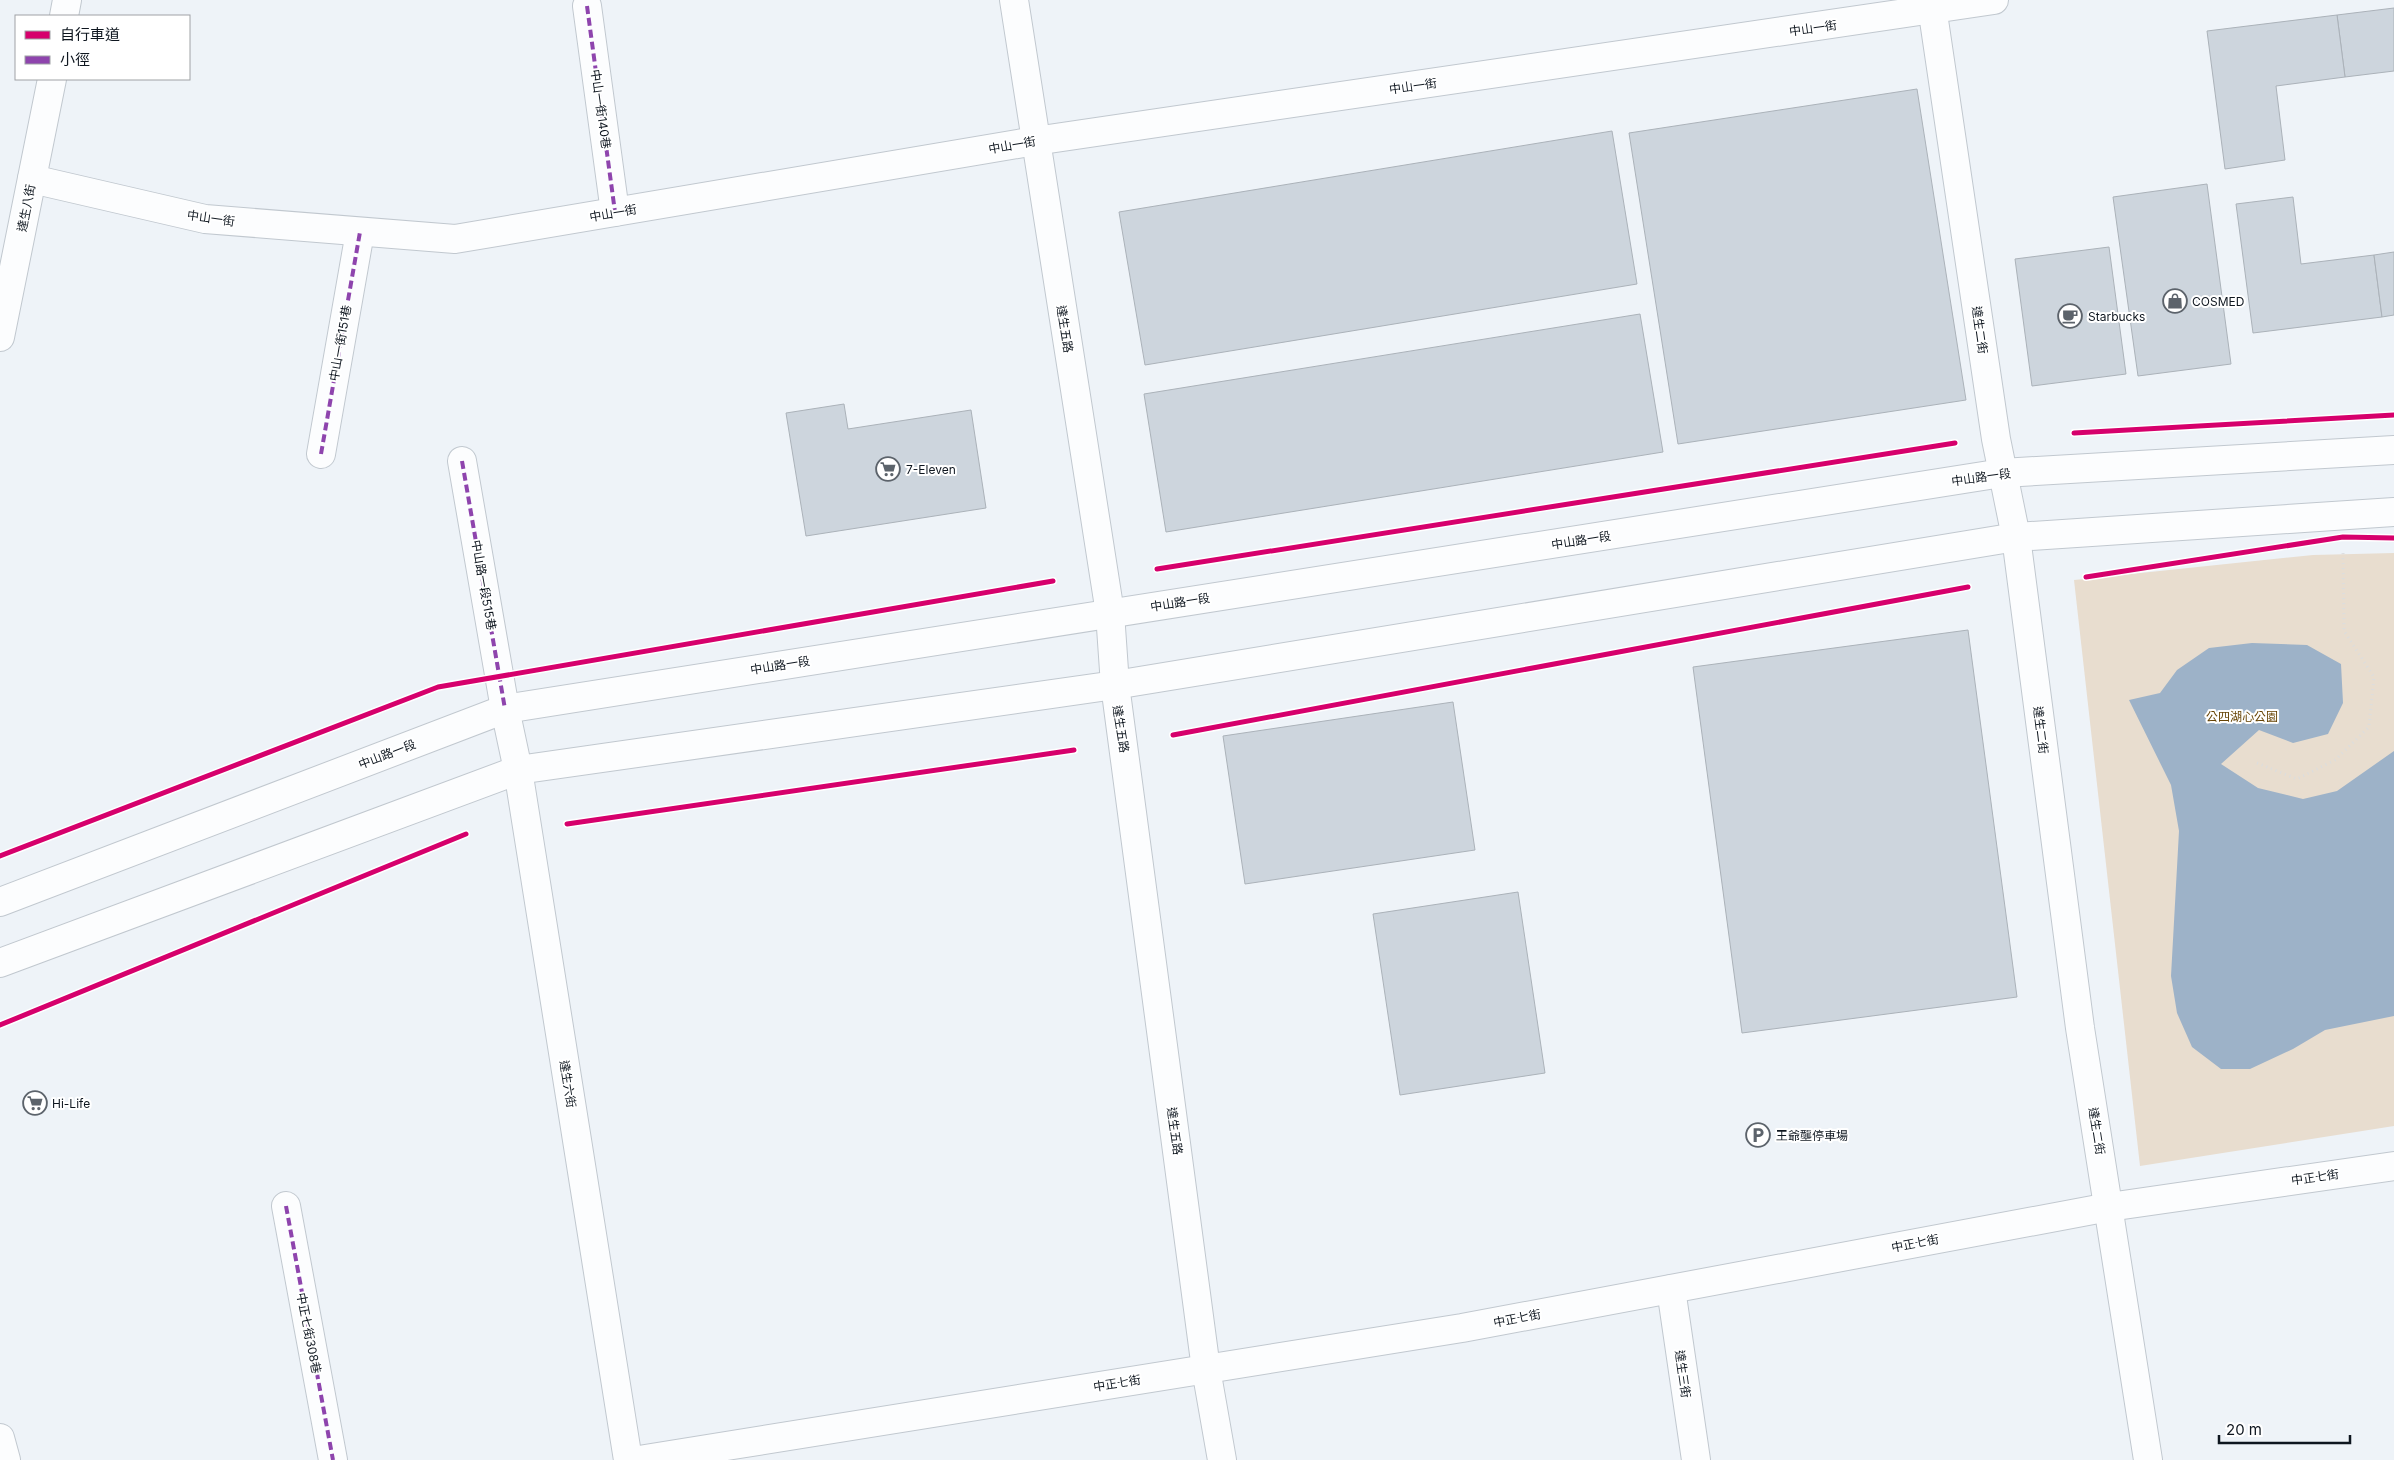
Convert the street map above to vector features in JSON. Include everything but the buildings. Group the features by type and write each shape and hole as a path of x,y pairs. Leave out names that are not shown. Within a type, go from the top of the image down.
{"street":[{"path":"64,15 67,0"},
{"name":"達生五路","path":"1014,0 1110,613 1115,685 1206,1370 1222,1460"},
{"name":"中山一街","path":"32,179 205,219 455,239 1035,141 1932,5 1994,0"},
{"name":"達生二街","path":"1932,5 2002,473 2016,537 2080,1028 2148,1460"},
{"name":"中山一街140巷","path":"587,6 615,212"},
{"name":"達生八街","path":"0,337 52,80"},
{"name":"中山一街151巷","path":"321,454 360,232"},
{"name":"中山路一段","path":"0,902 505,709 2002,473 2394,450"},
{"name":"中山路一段515巷","path":"462,461 505,709"},
{"path":"0,963 518,770 1115,685 2016,537 2394,512"},
{"name":"達生六街","path":"505,709 518,770 628,1460"},
{"name":"中正七街","path":"639,1460 1462,1328 2109,1207 2394,1166"},
{"name":"中正七街308巷","path":"286,1206 333,1460"},
{"name":"達生三街","path":"1671,1288 1696,1460"},
{"path":"0,1438 6,1460"}],"path":[{"path":"2257,763 2297,779 2335,760 2369,727 2374,677 2344,631 2343,547"}],"green space":[{"name":"公四湖心公園","path":"2394,553 2394,1126 2140,1166 2074,580 2313,555"}],"water":[{"path":"2252,643 2307,645 2341,664 2343,703 2328,734 2293,743 2259,730 2221,764 2258,788 2303,799 2337,791 2394,751 2394,1016 2325,1030 2293,1049 2250,1069 2221,1069 2192,1047 2177,1013 2171,976 2179,831 2171,785 2129,700 2160,693 2177,670 2209,648"}],"marked path":[{"path":"587,6 615,212"},
{"path":"321,454 360,232"},
{"path":"462,461 505,709"},
{"path":"286,1206 333,1460"}],"cycle path":[{"path":"2074,433 2394,415"},
{"path":"1157,569 1955,443"},
{"path":"2086,577 2343,537 2394,538"},
{"path":"0,856 438,687 1053,581"},
{"path":"1173,735 1968,587"},
{"path":"567,824 1074,750"},
{"path":"0,1025 466,834"}],"place":[{"name":"COSMED","path":"2175,301"},
{"name":"Starbucks","path":"2070,316"},
{"name":"7-Eleven","path":"888,469"},
{"name":"Hi-Life","path":"35,1103"},
{"name":"王爺壟停車場","path":"1758,1135"}]}
